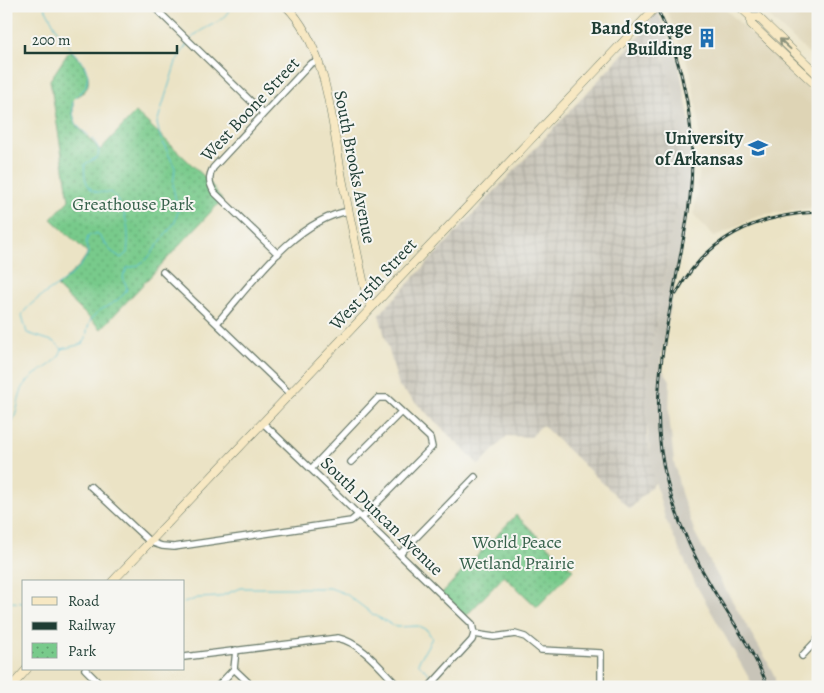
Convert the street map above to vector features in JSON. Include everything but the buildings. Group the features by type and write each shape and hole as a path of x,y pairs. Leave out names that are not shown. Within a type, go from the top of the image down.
{"main road":[{"name":"South Brooks Avenue","path":"286,6 306,33 317,61 328,102 366,298 372,307"},
{"name":"West 15th Street","path":"114,580 657,6"},
{"path":"740,6 751,17 758,18 818,74"},
{"path":"751,17 751,24 818,87"},
{"path":"11,687 26,670"}],"street":[{"path":"153,6 263,114"},
{"name":"West Boone Street","path":"278,254 214,192 209,180 213,168 310,64 317,61"},
{"path":"217,323 278,254 322,218 349,211"},
{"path":"163,272 290,394"},
{"path":"90,486 150,542 174,547 352,521 360,516 432,447 430,438 387,398 378,398 311,469"},
{"path":"351,462 401,412"},
{"name":"South Duncan Avenue","path":"263,423 472,624 474,634"},
{"path":"400,554 475,477"},
{"path":"429,687 472,640 474,634 494,637 515,634 525,637 540,650 601,653 601,684"},
{"path":"185,657 338,638 352,643 399,687"},
{"path":"802,656 818,639"},
{"path":"217,687 234,669 236,650"},
{"path":"234,669 253,687"},
{"path":"85,670 103,687"},
{"path":"385,687 391,679"}],"shaded area":[{"name":"University of Arkansas","path":"671,6 722,6 818,98 818,207 759,215 715,237 694,215 699,176 699,120 690,70 667,11"},
{"path":"758,6 818,6 818,62"},
{"path":"656,7 678,60 692,133 690,196 660,366 670,380 669,415 674,462 681,493 695,533 766,659 775,677 775,687 754,687 695,583 665,518 652,470 646,415 647,377 676,209 680,158 678,124 673,91 664,58 648,16"},
{"path":"651,24 669,74 676,107 680,141 680,175 676,209 647,377 647,434 655,483 630,509 542,425 531,437 507,436 479,465 399,386 379,315"}],"green space":[{"name":"Greathouse Park","path":"70,50 83,64 88,76 87,88 73,100 73,114 76,125 100,150 136,112 208,180 222,200 101,329 57,287 80,265 88,253 51,219 69,200 50,80"},
{"name":"World Peace Wetland Prairie","path":"516,515 573,570 537,607 504,576 465,617 441,594"}],"waterway":[{"path":"44,6 62,39 84,64 88,75 86,87 73,100 74,119 77,125 94,141 99,149 98,157 85,164 86,181 93,191 113,194 122,208 128,229 127,253 121,258 111,251 97,233 88,236 86,244 88,253 82,263 65,280 36,300 22,315 27,333 55,342 62,349"},
{"path":"191,39 228,13 231,6"},
{"path":"6,427 14,418 21,391 28,380 50,365 62,349 82,344 86,339 88,328 95,315 125,293 127,288 123,277 127,268 137,266 148,258 175,222 178,211 173,187 175,168 160,136 157,123 176,62 187,44"},
{"path":"185,603 198,598 219,597 240,588 330,588 346,594 374,615 396,627 418,626 427,630 432,638 418,663 431,676"},
{"path":"6,598 11,602 22,603"},
{"path":"438,681 446,687"}],"railway":[{"path":"656,6 675,51 686,99 692,148 690,197 667,323 659,387 658,419 664,470 680,524 696,558 750,650 768,687"},
{"path":"676,294 702,258 735,233 753,224 773,218 818,212"}],"place":[{"name":"Band Storage Building","path":"707,38"},
{"name":"University of Arkansas","path":"758,148"}]}
